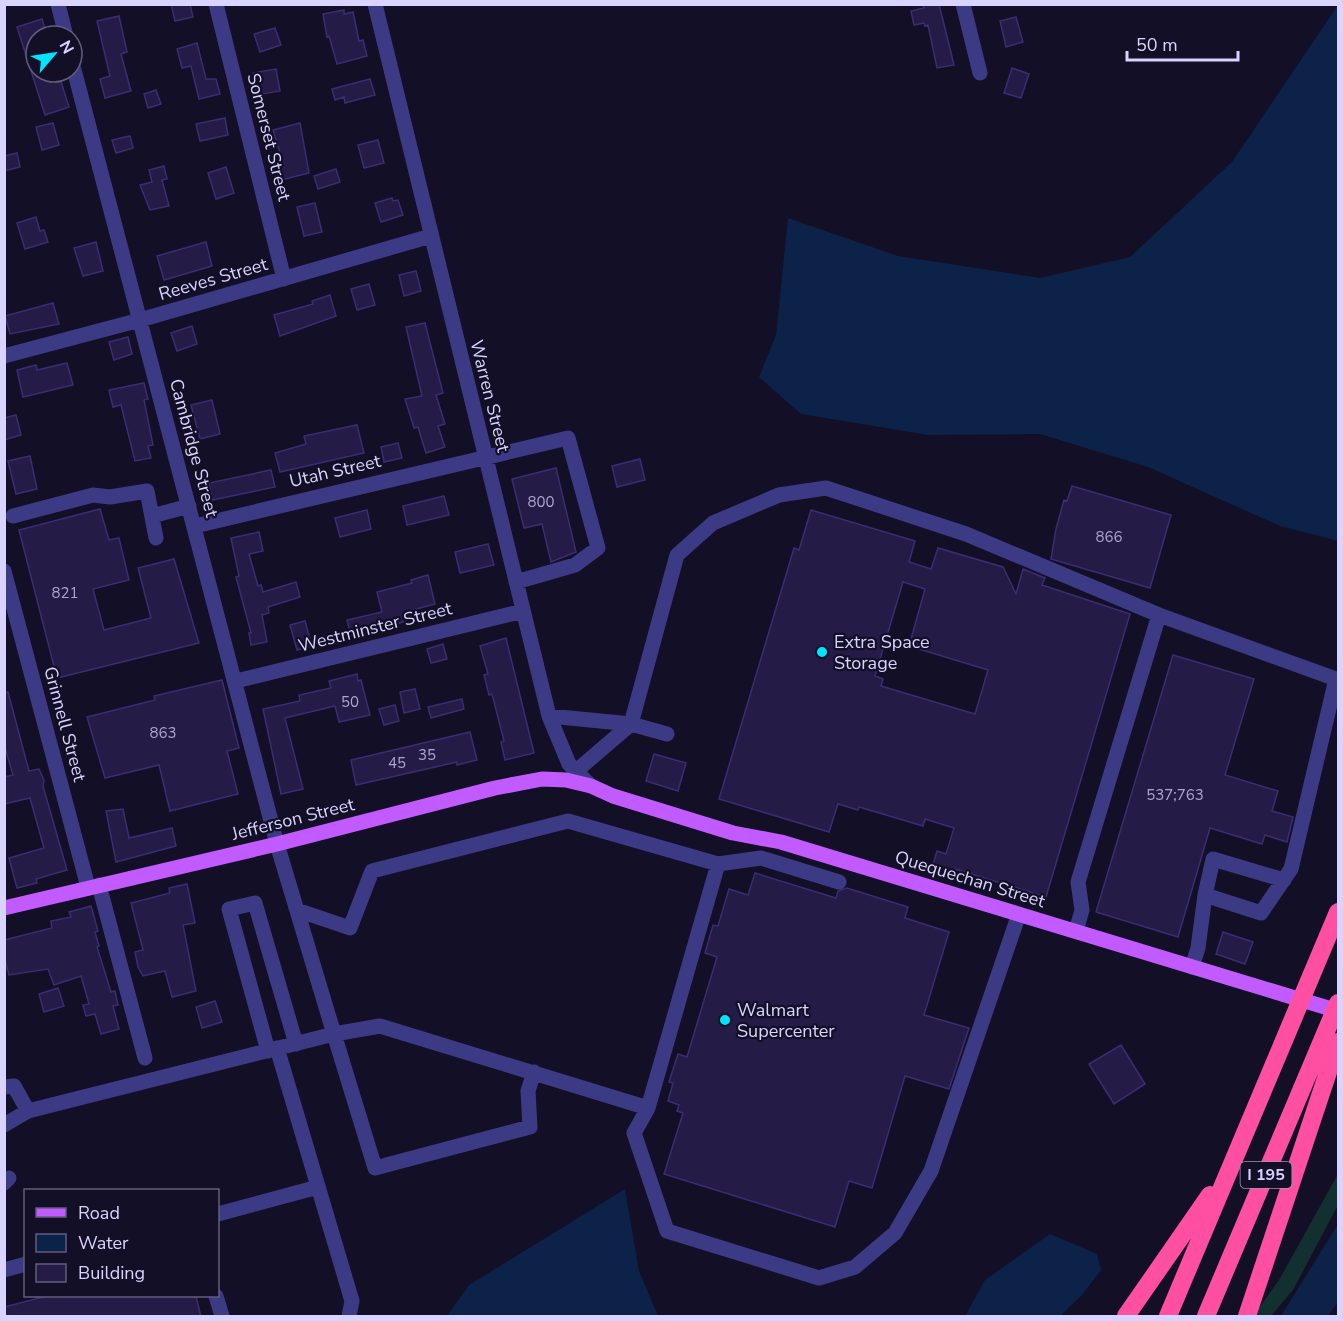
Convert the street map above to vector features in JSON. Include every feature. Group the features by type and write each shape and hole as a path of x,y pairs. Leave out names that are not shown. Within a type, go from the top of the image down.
{"highway":[{"name":"I 195","path":"1168,1317 1338,912"},
{"name":"I 195","path":"1206,1317 1332,1038 1338,1004"},
{"path":"1247,1317 1332,1038"},
{"path":"1126,1317 1236,1155"}],"main road":[{"name":"Jefferson Street","path":"4,908 277,844 519,783 554,778 591,786"},
{"name":"Quequechan Street","path":"591,786 613,796 733,832 781,842 1338,1011"}],"street":[{"path":"58,4 63,24"},
{"name":"Somerset Street","path":"216,4 284,279"},
{"name":"Warren Street","path":"375,4 549,716 560,747 575,772 591,786"},
{"path":"963,4 980,73"},
{"name":"Cambridge Street","path":"78,84 277,844 375,1168 530,1126 528,1091 534,1072"},
{"name":"Reeves Street","path":"4,356 140,320 431,236"},
{"name":"Utah Street","path":"195,526 568,438 598,548 575,565 516,582"},
{"path":"575,772 631,724 677,555 713,523 778,495 826,488 966,534 1159,615 1336,679 1291,869 1261,913 1205,895"},
{"path":"14,516 93,495 110,497 147,491 156,538"},
{"path":"152,516 189,506"},
{"name":"Grinnell Street","path":"4,571 93,886 145,1058"},
{"name":"Westminster Street","path":"236,681 523,611"},
{"path":"1076,931 1082,910 1078,882 1159,615"},
{"path":"549,716 631,724 667,734"},
{"path":"297,910 350,928 372,871 568,821 718,864 761,858 839,882"},
{"path":"1192,967 1198,948 1205,895 1213,859 1284,880"},
{"path":"718,864 648,1108 634,1133 667,1231 819,1278 855,1268 895,1233 931,1171 1019,914"},
{"path":"296,1044 255,903 229,909 318,1187 352,1302 349,1317"},
{"path":"4,1125 28,1111 334,1034 380,1026 648,1108"},
{"path":"4,1087 14,1086 28,1111"},
{"path":"219,1214 318,1187"},
{"path":"4,1270 24,1265"},
{"path":"216,1297 222,1317"}],"green space":[{"path":"1338,1174 1338,1205 1293,1290 1271,1316 1253,1316 1279,1280"}],"water":[{"path":"1338,5 1338,541 1280,526 1148,467 1040,434 928,435 801,414 759,377 776,335 788,218 898,256 1040,278 1130,257 1232,162"},
{"path":"625,1189 639,1271 658,1316 447,1316 469,1285"},
{"path":"1338,1224 1338,1302 1328,1316 1281,1316"},
{"path":"1050,1234 1097,1254 1101,1270 1082,1295 1060,1316 965,1316 985,1280"}],"building":[{"path":"171,4 190,4 193,17 175,21"},
{"path":"923,4 939,4 954,65 937,68 928,25 925,26 924,23 914,25 911,11 924,8"},
{"path":"344,10 344,14 353,12 359,41 363,40 367,56 337,64 329,36 327,37 323,14"},
{"path":"119,16 127,52 121,54 131,91 105,98 100,79 110,76 97,21"},
{"path":"1016,17 1023,42 1006,47 1000,21"},
{"path":"42,19 44,24 26,24"},
{"path":"24,25 24,49 17,27"},
{"path":"275,28 281,45 260,52 254,34"},
{"path":"197,43 206,79 216,79 220,94 199,99 191,66 182,68 177,49"},
{"path":"1012,68 1029,74 1021,98 1004,93"},
{"path":"276,69 280,91 257,95 253,73"},
{"path":"370,79 375,95 345,103 344,97 335,100 332,89"},
{"path":"35,84 62,84 69,107 45,115"},
{"path":"156,90 161,104 148,108 144,94"},
{"path":"225,118 228,135 200,141 196,124"},
{"path":"53,123 59,145 42,150 36,127"},
{"path":"300,123 309,173 281,180 277,161 282,160 273,130"},
{"path":"130,136 133,148 116,153 112,140"},
{"path":"378,140 384,163 364,168 358,145"},
{"path":"17,153 20,167 4,171 4,156"},
{"path":"164,166 167,179 162,180 169,206 150,210 140,185 152,182 149,170"},
{"path":"226,167 234,193 216,199 208,173"},
{"path":"336,169 340,182 318,189 314,176"},
{"path":"392,198 393,201 398,200 403,215 381,222 375,203"},
{"path":"315,203 322,232 304,236 297,207"},
{"path":"36,217 40,231 44,230 48,242 25,249 17,223"},
{"path":"96,242 103,271 83,276 74,248"},
{"path":"206,242 212,266 164,280 157,256"},
{"path":"416,271 421,291 404,296 399,275"},
{"path":"369,284 375,305 357,310 351,289"},
{"path":"330,295 336,316 280,336 274,315 313,304 312,301"},
{"path":"53,303 59,324 10,334 5,316"},
{"path":"425,323 443,393 436,395 445,424 438,426 445,447 426,453 418,427 414,428 405,399 422,396 406,327"},
{"path":"192,326 197,344 177,351 171,333"},
{"path":"128,337 132,354 114,360 109,342"},
{"path":"67,363 73,385 23,397 17,370 36,365 37,370"},
{"path":"144,383 148,399 144,400 153,445 148,446 151,458 135,461 121,405 113,407 109,390"},
{"path":"212,400 220,434 200,439 191,405"},
{"path":"16,415 21,435 4,440 4,418"},
{"path":"357,425 364,453 280,472 275,453 306,444 304,436"},
{"path":"398,443 402,458 384,462 381,447"},
{"path":"30,456 37,489 16,494 8,461"},
{"path":"640,459 645,480 617,487 612,466"},
{"path":"556,468 576,552 551,562 542,524 524,528 512,479"},
{"path":"271,470 275,487 212,500 209,483"},
{"path":"1072,486 1171,515 1150,588 1051,559 1064,500 1067,501"},
{"path":"444,496 449,515 407,525 403,506"},
{"path":"100,509 109,540 119,538 129,580 93,589 104,630 151,618 138,568 174,559 199,643 57,678 19,530"},
{"path":"367,510 371,529 340,537 335,518"},
{"path":"811,510 915,541 909,562 931,569 938,548 1003,567 1016,594 1023,569 1045,578 1042,585 1130,614 1046,897 955,869 952,877 931,871 937,851 946,854 954,828 925,819 923,826 859,807 858,810 838,804 829,832 719,799 794,548 799,550","holes":["903,582 925,589 909,646 988,670 975,714 881,686 883,679 875,676"]},
{"path":"259,532 263,551 249,554 258,586 261,585 263,592 296,582 300,597 268,607 269,613 262,615 267,642 251,645 249,633 251,633 236,577 239,576 231,538"},
{"path":"488,544 494,565 460,573 455,552"},
{"path":"428,575 435,604 405,612 407,621 351,635 347,620 382,612 377,592 412,583 411,580"},
{"path":"305,621 312,646 297,650 290,625"},
{"path":"506,638 534,753 505,760 501,742 504,741 492,694 489,695 484,675 488,674 480,646"},
{"path":"443,644 447,659 431,663 427,649"},
{"path":"1173,655 1254,679 1225,775 1278,791 1272,811 1293,817 1287,842 1265,835 1262,844 1210,828 1178,937 1096,912"},
{"path":"357,674 358,681 361,680 370,715 339,722 335,706 285,718 303,789 281,794 263,709 300,701 299,695 331,688 329,681"},
{"path":"222,680 239,748 227,751 238,794 170,811 159,765 105,778 87,717 155,700 154,696"},
{"path":"415,689 420,709 404,713 400,692"},
{"path":"4,692 8,692 29,771 39,769 44,780 43,786 67,870 36,879 37,883 17,888 9,858 44,848 30,798 4,804 4,777 13,775 4,744"},
{"path":"462,699 464,709 431,718 428,707"},
{"path":"395,705 399,721 384,725 379,709"},
{"path":"470,732 477,760 457,765 457,762 356,785 351,760"},
{"path":"654,754 686,763 678,791 646,781"},
{"path":"123,809 129,838 172,828 176,846 116,862 106,811"},
{"path":"755,873 836,898 838,891 847,888 908,907 905,918 949,932 924,1015 969,1028 949,1089 905,1076 872,1188 849,1181 835,1227 664,1174 683,1113 677,1111 679,1105 668,1101 673,1083 669,1082 678,1054 687,1057 717,957 705,953 713,925 718,926 729,889 748,895"},
{"path":"187,884 195,923 183,925 196,991 172,997 165,971 143,976 138,967 135,952 143,950 131,903 170,893 169,888"},
{"path":"91,906 98,931 95,932 99,946 97,947 111,992 115,991 118,1005 113,1006 119,1029 101,1034 95,1014 86,1016 83,1005 89,1004 81,976 54,985 48,969 9,975 4,956 4,940 52,928 51,921 71,917 69,912"},
{"path":"1223,932 1253,942 1245,964 1216,954"},
{"path":"58,988 64,1006 44,1012 39,994"},
{"path":"215,1001 222,1022 202,1028 196,1007"},
{"path":"1121,1045 1145,1084 1114,1104 1089,1064"},
{"path":"43,1297 196,1297 201,1317 4,1317 4,1307"}],"place":[{"name":"Extra Space Storage","path":"822,652"},
{"name":"Walmart Supercenter","path":"725,1020"}]}
